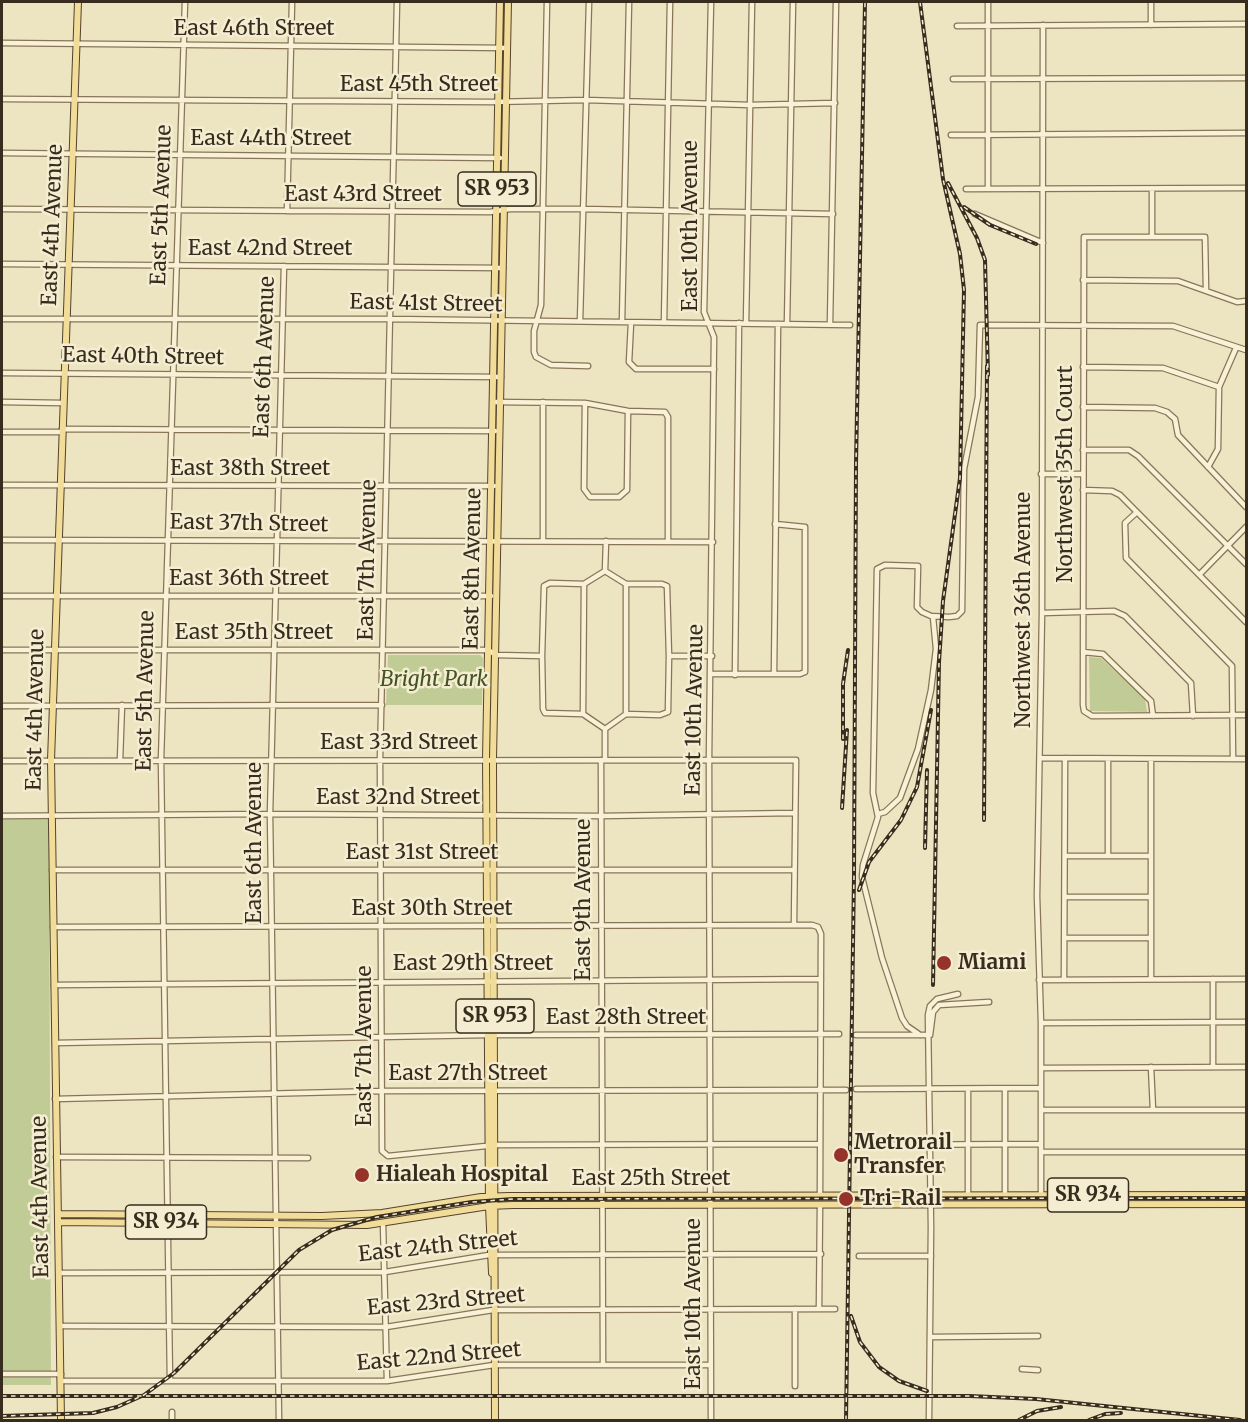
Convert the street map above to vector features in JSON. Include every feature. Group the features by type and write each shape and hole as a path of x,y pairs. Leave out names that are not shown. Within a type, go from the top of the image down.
{"main road":[{"name":"East 4th Avenue","path":"61,1420 51,760 78,2"},
{"name":"East 8th Avenue","path":"490,759 496,655 494,541 503,48 500,2"},
{"name":"East 8th Avenue","path":"503,48 508,2"},
{"name":"East 8th Avenue","path":"494,541 489,596 488,650 495,1420"},
{"path":"777,1195 778,1205"},
{"name":"SR 934","path":"930,1196 1246,1195"},
{"name":"East 25th Street","path":"275,1219 382,1213 492,1196 930,1196"},
{"name":"SR 934","path":"58,1214 166,1214 353,1225 492,1206 1246,1204"},
{"name":"SR 934","path":"58,1222 275,1219"}],"street":[{"name":"East 5th Avenue","path":"170,1381 160,815 184,2"},
{"path":"287,211 292,2"},
{"name":"East 7th Avenue","path":"397,2 380,760 380,1037 384,1155 492,1145"},
{"path":"547,2 541,305 534,331 536,357 551,365 588,366"},
{"path":"580,321 589,2"},
{"path":"622,322 628,2"},
{"path":"664,323 670,2"},
{"name":"East 10th Avenue","path":"711,2 704,312 714,337 709,759 711,1420"},
{"path":"746,323 752,2"},
{"path":"787,324 793,2"},
{"path":"830,324 836,103 836,2"},
{"path":"988,2 988,189"},
{"path":"1150,25 1151,2"},
{"path":"957,26 1246,24"},
{"name":"Northwest 36th Avenue","path":"1041,1195 1042,1068 1039,980 1043,25"},
{"name":"East 46th Street","path":"2,43 503,48"},
{"path":"953,79 1246,78"},
{"name":"East 45th Street","path":"2,99 586,100 750,105 836,103"},
{"path":"951,135 1246,134"},
{"name":"East 44th Street","path":"2,153 501,158"},
{"path":"966,189 1246,188"},
{"path":"1152,189 1152,236 1205,237 1206,289"},
{"name":"East 43rd Street","path":"2,209 500,211 584,209 832,214"},
{"path":"975,214 1043,243"},
{"name":"Northwest 35th Court","path":"1152,236 1084,237 1082,325 1084,711 1092,716 1153,716"},
{"name":"East 42nd Street","path":"2,264 499,268"},
{"name":"East 6th Avenue","path":"279,1420 270,814 284,266"},
{"path":"1083,280 1168,280 1206,289 1237,302 1246,302"},
{"name":"East 41st Street","path":"2,320 390,319 850,325"},
{"path":"631,323 629,362 636,369 714,369"},
{"path":"735,675 739,323"},
{"path":"774,674 777,324"},
{"path":"920,1035 907,1026 902,1018 882,958 863,882 863,865 878,814 873,793 877,569 885,565 918,566 917,607 923,614 933,617 957,616 963,605 964,469 978,397 980,324 1173,326 1246,350"},
{"path":"1208,467 1218,449 1219,387 1236,348"},
{"path":"1083,367 1163,368 1219,387"},
{"name":"East 40th Street","path":"2,373 497,377"},
{"path":"2,402 63,403"},
{"path":"496,402 585,403 628,411 665,412 668,417 668,541"},
{"path":"543,402 543,541"},
{"path":"585,403 586,492 590,496 624,495 627,490 628,411"},
{"path":"1083,407 1155,408 1167,412 1175,419 1178,435 1246,506"},
{"path":"2,432 496,431"},
{"path":"1083,450 1129,450 1138,456 1246,564"},
{"path":"1041,474 1083,474"},
{"name":"East 38th Street","path":"2,484 495,486"},
{"path":"1083,490 1112,491 1120,495 1246,622"},
{"path":"1136,513 1125,523 1126,558 1232,666 1233,759"},
{"path":"711,674 800,674 805,672 807,541 805,527 776,524"},
{"path":"1200,574 1246,527"},
{"name":"East 37th Street","path":"2,540 713,542"},
{"path":"605,571 606,541"},
{"path":"605,571 626,584 667,586 669,694 668,712 660,715 626,714 605,729 583,714 545,713 542,656 544,586 550,583 584,584 605,571"},
{"path":"583,714 584,584"},
{"path":"626,584 626,714"},
{"name":"East 36th Street","path":"2,596 276,594 496,596"},
{"path":"1042,613 1114,611 1125,616 1191,683 1193,716"},
{"path":"878,814 885,812 901,796 918,749 931,690 936,649 933,617"},
{"name":"East 35th Street","path":"2,650 488,650"},
{"path":"488,650 496,655 542,656"},
{"path":"1083,652 1103,654 1151,701 1153,716 1246,715"},
{"path":"669,656 712,656"},
{"path":"120,760 122,705"},
{"path":"2,706 382,705"},
{"name":"East 9th Avenue","path":"603,1365 600,816 605,729"},
{"path":"1040,758 1246,759"},
{"path":"1064,978 1065,758"},
{"path":"1108,759 1108,856"},
{"path":"1151,759 1151,979"},
{"name":"East 33rd Street","path":"2,761 796,760 794,813"},
{"path":"794,813 794,924"},
{"name":"East 32nd Street","path":"2,816 380,814 600,816 794,813"},
{"path":"1065,856 1151,856"},
{"name":"East 31st Street","path":"52,870 793,870"},
{"path":"1065,897 1151,897"},
{"name":"East 30th Street","path":"53,927 812,925 818,927 821,934 821,979"},
{"path":"1064,938 1151,938"},
{"path":"1039,980 1064,978 1246,979"},
{"path":"820,1195 821,979"},
{"name":"East 29th Street","path":"54,985 821,979"},
{"path":"1213,979 1213,1067"},
{"path":"930,1035 928,1028 930,1006 941,997 958,994"},
{"path":"929,1420 930,1035 933,1012 939,1005 989,1002"},
{"path":"1041,1023 1246,1022"},
{"name":"East 28th Street","path":"55,1043 491,1035 839,1034"},
{"path":"856,1035 930,1035"},
{"path":"1152,1067 1153,1110"},
{"path":"1042,1068 1246,1067"},
{"path":"856,1089 1041,1088"},
{"path":"968,1089 968,1196"},
{"path":"1005,1089 1005,1195"},
{"name":"East 27th Street","path":"55,1099 381,1091 846,1090"},
{"path":"1041,1110 1246,1110"},
{"path":"492,1145 820,1144"},
{"path":"861,1145 1041,1144"},
{"path":"1041,1152 1246,1152"},
{"path":"56,1157 308,1158"},
{"path":"930,1170 942,1170"},
{"path":"819,1309 820,1205"},
{"path":"383,1222 387,1381"},
{"name":"East 24th Street","path":"59,1273 385,1272 493,1255 821,1254"},
{"path":"859,1256 931,1256"},
{"path":"795,1309 795,1386"},
{"name":"East 23rd Street","path":"60,1326 386,1327 493,1310 835,1309"},
{"path":"931,1336 1038,1336"},
{"name":"East 22nd Street","path":"2,1374 170,1381 387,1381 494,1365 711,1365"},
{"path":"1022,1370 1038,1370"},
{"path":"172,1412 172,1420"}],"green space":[{"name":"Bright Park","path":"388,655 480,655 483,658 482,705 386,705"},
{"path":"1089,657 1101,658 1145,699 1147,712 1090,711"},
{"path":"2,819 49,819 51,1385 2,1385"}],"railway":[{"path":"846,1420 854,876 856,463 865,2"},
{"path":"920,2 943,179 960,254 964,290 960,478 943,601 939,662 933,985"},
{"path":"948,183 977,238 985,260 988,375"},
{"path":"964,207 990,225 1036,244"},
{"path":"984,820 987,366"},
{"path":"843,739 843,684 848,650"},
{"path":"859,890 869,862 901,820 917,787 931,710"},
{"path":"842,808 847,730"},
{"path":"925,848 927,770"},
{"path":"2,1416 93,1413 117,1407 144,1395 174,1373 299,1250 332,1230 377,1217 472,1202 513,1199 1246,1198"},
{"path":"851,1316 860,1342 879,1367 899,1381 927,1391"},
{"path":"2,1396 970,1396 1036,1399 1240,1420"},
{"path":"1019,1420 1037,1411 1061,1407"},
{"path":"1089,1420 1105,1414 1121,1413"}],"place":[{"name":"Miami","path":"944,963"},
{"name":"Metrorail Transfer","path":"841,1155"},
{"name":"Hialeah Hospital","path":"362,1175"},
{"name":"Tri-Rail","path":"846,1199"}]}
